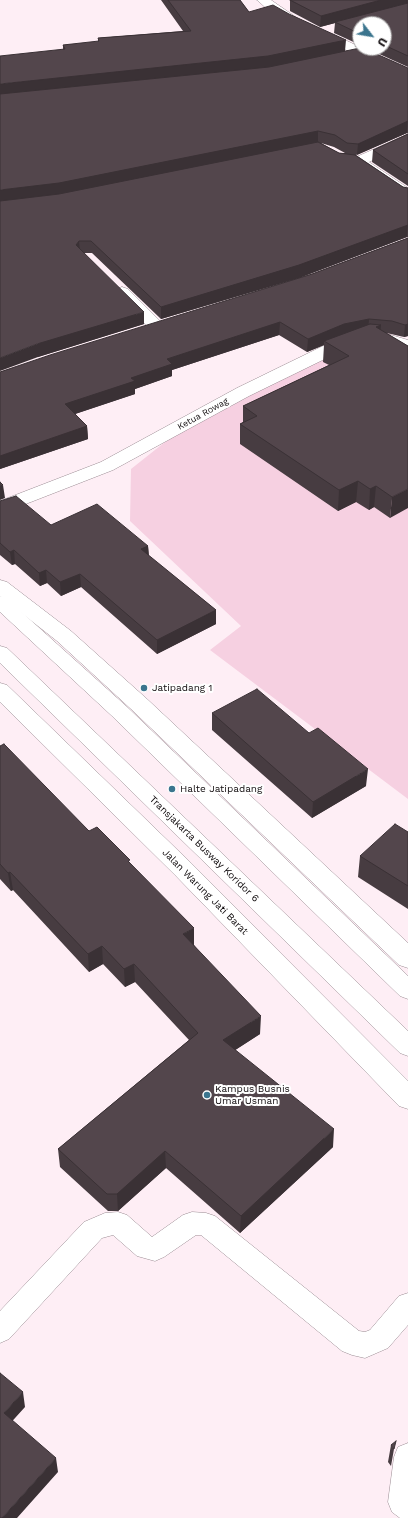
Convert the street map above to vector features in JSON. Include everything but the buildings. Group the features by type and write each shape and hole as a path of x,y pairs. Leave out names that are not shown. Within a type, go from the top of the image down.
{"street":[{"path":"263,0 278,12 318,33 352,48"},
{"path":"318,33 341,27"},
{"path":"341,58 352,56"},
{"path":"369,56 408,74"},
{"path":"343,160 359,161 408,138"},
{"path":"359,161 408,195"},
{"path":"114,284 158,328"},
{"name":"Ketua Rowag","path":"0,508 107,466 244,392 329,350 350,342 368,338 391,340 408,346"},
{"path":"0,586 64,636 139,704 408,958"},
{"name":"Jalan Warung Jati Barat","path":"0,690 183,869 408,1098"}],"lane":[{"path":"0,602 119,711 408,990"},
{"name":"Transjakarta Busway Koridor 6","path":"0,652 408,1046"},
{"path":"0,1330 93,1230 105,1224 118,1223 146,1248 155,1249 192,1223 206,1224 352,1342 365,1345 379,1339 408,1305"},
{"path":"408,1458 402,1502 408,1507"}],"shaded area":[{"path":"373,325 408,344 408,799 210,650 241,626 130,521 131,469 189,423"}],"place":[{"name":"Jatipadang 1","path":"144,688"},
{"name":"Halte Jatipadang","path":"172,789"},
{"name":"Kampus Busnis Umar Usman","path":"207,1095"}]}
